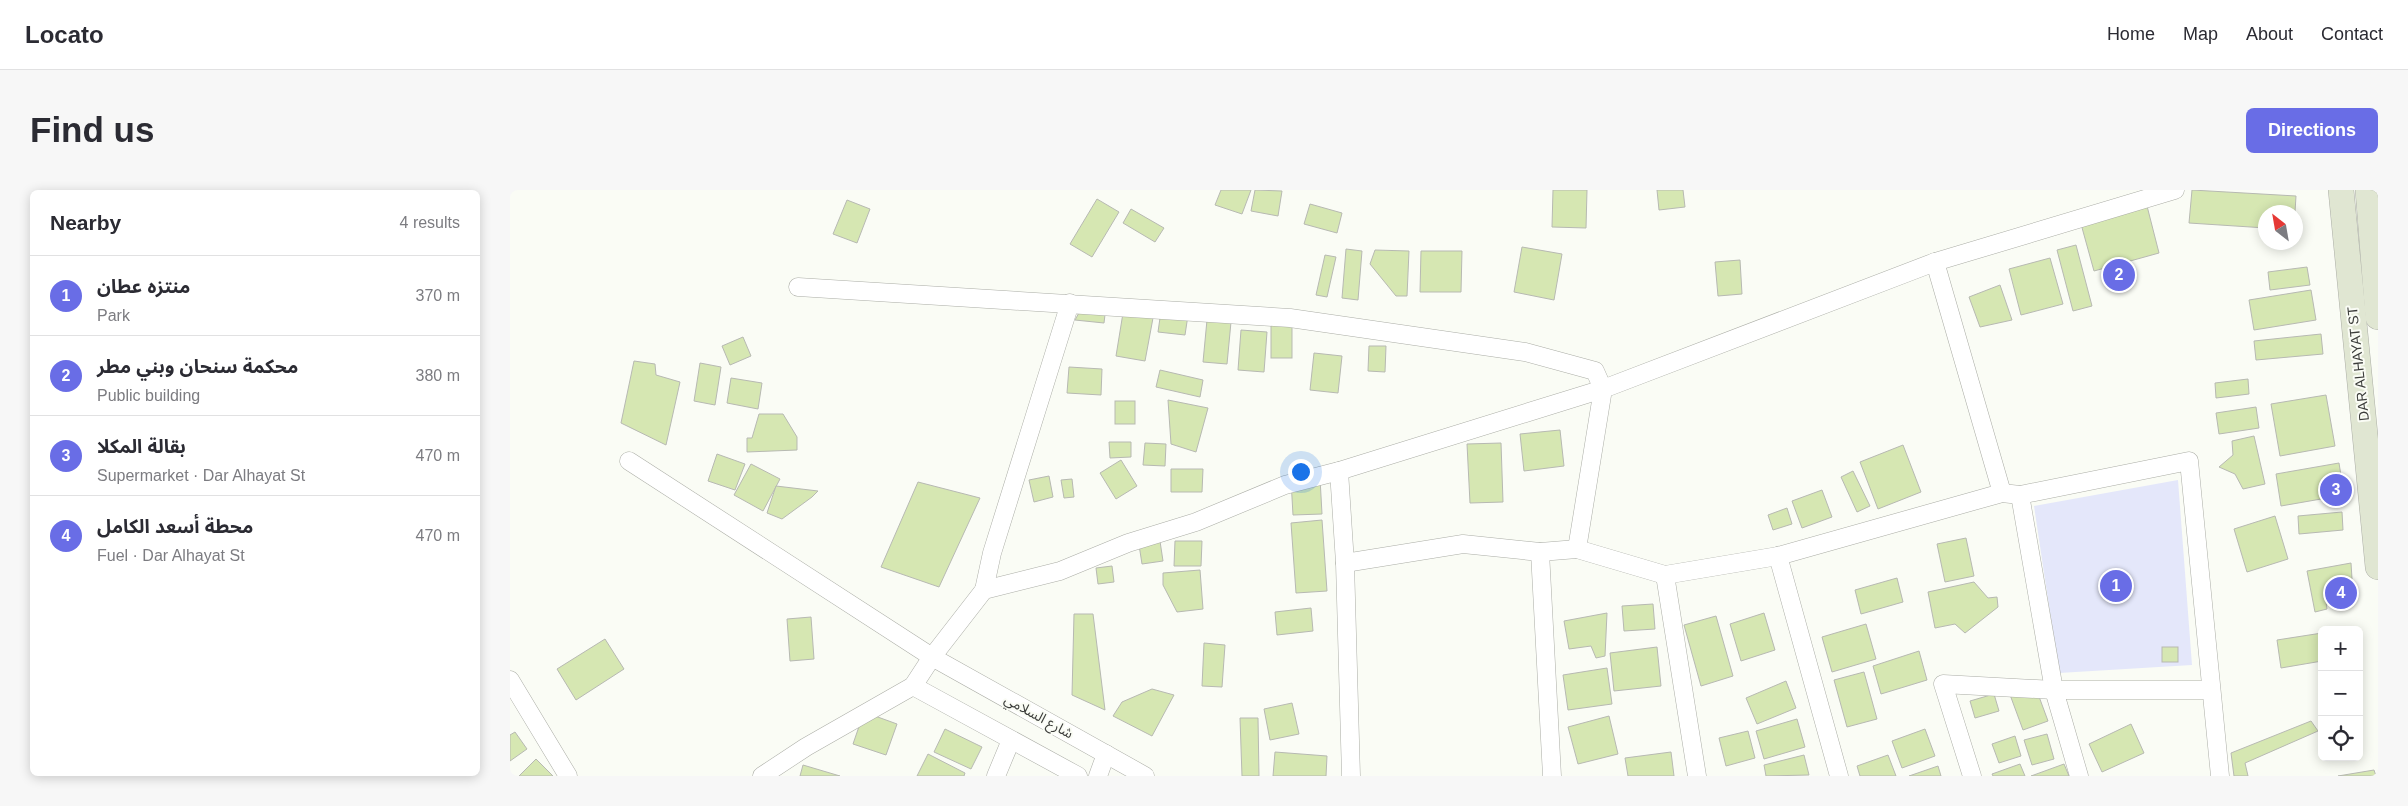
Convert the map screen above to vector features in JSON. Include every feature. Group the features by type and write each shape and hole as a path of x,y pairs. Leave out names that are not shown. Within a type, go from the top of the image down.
{"main road":[{"name":"DAR ALHAYAT ST","path":"2341,190 2378,567"},
{"name":"DAR ALHAYAT ST","path":"2372,193 2378,317"}],"street":[{"path":"984,590 1060,571 1128,543 1196,522 1285,485 1602,389 1935,262 2175,190"},
{"path":"1935,262 2002,493"},
{"path":"798,287 1290,318 1525,352 1595,370 1602,389 1577,549"},
{"path":"762,776 806,747 913,686 932,657 984,590 992,553 1070,303"},
{"name":"شارع السلامي","path":"629,461 932,657 1146,776"},
{"path":"1345,563 1463,544 1540,552 1577,549 1665,575 1778,556 2002,493 2020,495 2189,461 2220,776"},
{"path":"1339,470 1345,563 1351,776"},
{"path":"2020,495 2054,690 2079,776"},
{"path":"1540,552 1552,776"},
{"path":"1778,556 1839,776"},
{"path":"1665,575 1697,776"},
{"path":"510,680 568,776"},
{"path":"1972,776 1943,684 2054,690 2211,690"},
{"path":"913,686 1078,776"},
{"path":"996,776 1011,740"},
{"path":"1098,776 1106,754"}],"shaded area":[{"path":"2178,480 2192,665 2059,673 2034,506"}],"building":[{"path":"1221,190 1251,190 1242,214 1215,205"},
{"path":"1255,190 1282,191 1278,216 1251,211"},
{"path":"1553,190 1587,190 1586,228 1552,227"},
{"path":"1657,190 1683,190 1685,207 1659,210"},
{"path":"2192,190 2296,196 2295,205 2258,205 2258,227 2189,223"},
{"path":"1097,199 1119,212 1092,257 1070,244"},
{"path":"847,200 870,209 857,243 833,234"},
{"path":"1310,204 1342,213 1337,233 1304,224"},
{"path":"2147,206 2159,253 2094,271 2081,224"},
{"path":"1131,209 1164,228 1155,242 1123,223"},
{"path":"2076,245 2092,306 2073,311 2057,250"},
{"path":"1522,247 1562,254 1554,300 1514,292"},
{"path":"1346,249 1362,251 1358,300 1342,298"},
{"path":"1375,250 1409,251 1407,296 1396,296 1370,264"},
{"path":"1421,251 1462,251 1461,292 1420,292"},
{"path":"1325,255 1336,257 1327,297 1316,295"},
{"path":"2050,258 2063,304 2021,315 2009,269"},
{"path":"1740,260 1742,294 1718,296 1715,262"},
{"path":"2307,267 2310,285 2270,290 2268,272"},
{"path":"2000,285 2012,320 1980,327 1969,297"},
{"path":"2311,290 2316,320 2254,330 2249,300"},
{"path":"1107,298 1104,323 1075,320 1086,300"},
{"path":"1161,311 1188,315 1185,335 1158,332"},
{"path":"1123,313 1153,318 1145,361 1116,356"},
{"path":"1207,320 1231,322 1227,364 1203,362"},
{"path":"1271,325 1292,325 1292,358 1271,358"},
{"path":"1241,330 1267,332 1264,372 1238,370"},
{"path":"2321,334 2323,354 2256,360 2254,341"},
{"path":"743,337 751,356 730,365 722,346"},
{"path":"1369,346 1386,346 1385,372 1368,371"},
{"path":"1314,353 1342,356 1338,393 1310,390"},
{"path":"634,361 655,364 656,375 680,382 666,445 621,423"},
{"path":"700,363 721,367 715,405 694,401"},
{"path":"1069,367 1102,369 1101,395 1067,393"},
{"path":"1160,370 1203,380 1200,397 1156,387"},
{"path":"731,378 762,383 758,409 727,403"},
{"path":"2248,379 2249,394 2216,398 2215,383"},
{"path":"2326,395 2335,446 2280,456 2271,404"},
{"path":"1168,400 1208,408 1196,452 1171,444"},
{"path":"1115,401 1135,401 1135,424 1115,424"},
{"path":"2256,407 2259,428 2219,434 2216,413"},
{"path":"759,414 783,414 797,437 797,450 747,452 747,438 752,438"},
{"path":"1560,430 1564,466 1524,471 1520,434"},
{"path":"2254,436 2265,484 2243,489 2235,474 2219,467 2233,455 2232,441"},
{"path":"1109,442 1131,442 1131,457 1110,458"},
{"path":"1145,443 1166,444 1165,466 1143,465"},
{"path":"1501,443 1503,502 1470,503 1467,444"},
{"path":"1903,445 1921,492 1878,509 1860,462"},
{"path":"717,454 745,464 735,490 708,481"},
{"path":"1121,460 1137,486 1116,499 1100,473"},
{"path":"2339,463 2344,495 2281,506 2276,474"},
{"path":"751,464 780,479 763,511 734,495"},
{"path":"1171,469 1203,469 1202,492 1171,492"},
{"path":"1853,471 1870,506 1857,512 1841,477"},
{"path":"1049,476 1053,497 1034,502 1029,480"},
{"path":"1320,478 1322,514 1293,515 1291,480"},
{"path":"1072,479 1074,497 1064,498 1061,480"},
{"path":"918,482 980,498 939,587 881,567"},
{"path":"776,486 818,491 782,519 767,513"},
{"path":"1822,490 1832,517 1802,528 1792,501"},
{"path":"1787,508 1792,524 1773,530 1768,515"},
{"path":"2342,512 2343,530 2299,534 2298,516"},
{"path":"2275,516 2288,559 2247,572 2234,529"},
{"path":"1322,520 1327,591 1296,593 1291,523"},
{"path":"1158,528 1163,561 1142,564 1137,532"},
{"path":"1966,538 1974,576 1945,582 1937,544"},
{"path":"1175,541 1202,541 1201,566 1174,566"},
{"path":"2351,563 2352,579 2324,588 2327,609 2315,612 2307,571"},
{"path":"1112,566 1114,582 1098,584 1096,568"},
{"path":"1200,570 1203,609 1177,612 1163,585 1163,573"},
{"path":"1897,578 1903,602 1861,614 1855,590"},
{"path":"1974,582 1988,598 1997,597 1998,607 1965,633 1955,624 1935,628 1928,592"},
{"path":"1653,604 1655,629 1624,631 1622,606"},
{"path":"1311,608 1313,631 1277,635 1275,612"},
{"path":"1607,613 1605,656 1596,658 1591,646 1569,649 1564,621"},
{"path":"1764,613 1775,650 1741,661 1730,624"},
{"path":"1074,614 1093,614 1105,710 1072,695"},
{"path":"1716,616 1733,676 1701,686 1684,625"},
{"path":"811,617 814,659 790,661 787,619"},
{"path":"1866,624 1876,659 1832,672 1822,637"},
{"path":"2318,634 2318,662 2281,668 2277,640"},
{"path":"605,639 624,669 576,700 557,669"},
{"path":"1204,643 1225,645 1222,687 1202,686"},
{"path":"1657,647 1661,686 1614,691 1610,653"},
{"path":"2162,647 2178,647 2178,662 2162,662"},
{"path":"1919,651 1927,680 1881,694 1873,666"},
{"path":"1607,668 1612,704 1568,710 1563,675"},
{"path":"1864,672 1877,719 1847,727 1834,680"},
{"path":"1786,681 1796,708 1757,724 1746,698"},
{"path":"2034,683 2048,721 2023,730 2009,692"},
{"path":"1152,689 1174,695 1152,736 1113,716 1122,702"},
{"path":"1994,694 1999,711 1975,718 1970,701"},
{"path":"1292,703 1299,734 1270,740 1264,709"},
{"path":"864,712 897,724 886,755 853,744"},
{"path":"1609,716 1618,754 1578,764 1568,727"},
{"path":"1240,718 1258,718 1259,776 1242,776"},
{"path":"1797,719 1805,747 1764,759 1756,731"},
{"path":"2311,721 2318,731 2245,763 2248,776 2234,776 2231,753"},
{"path":"2131,724 2144,753 2102,772 2089,744"},
{"path":"945,729 982,747 971,769 934,752"},
{"path":"1925,729 1935,756 1902,768 1892,741"},
{"path":"1748,731 1755,758 1726,766 1719,738"},
{"path":"515,732 527,749 510,761 510,735"},
{"path":"2047,734 2054,759 2032,765 2024,740"},
{"path":"2015,736 2021,756 1999,763 1992,744"},
{"path":"1275,752 1327,756 1326,776 1273,776"},
{"path":"1671,752 1674,776 1628,776 1625,758"},
{"path":"928,754 965,773 964,776 917,776"},
{"path":"1804,755 1809,775 1766,776 1764,765"},
{"path":"1888,755 1896,776 1860,776 1857,766"},
{"path":"536,759 553,776 519,776"},
{"path":"2020,764 2025,776 1993,776 1992,774"},
{"path":"2064,764 2069,776 2031,776"},
{"path":"803,765 840,776 800,776"},
{"path":"1938,766 1941,776 1909,776"},
{"path":"2374,770 2376,776 2338,776"}],"place":[{"name":"محكمة سنحان وبني مطر","path":"2119,275"},
{"name":"بقالة المكلا","path":"2336,490"},
{"name":"منتزه عطان","path":"2116,586"},
{"name":"محطة أسعد الكامل","path":"2341,593"}]}
